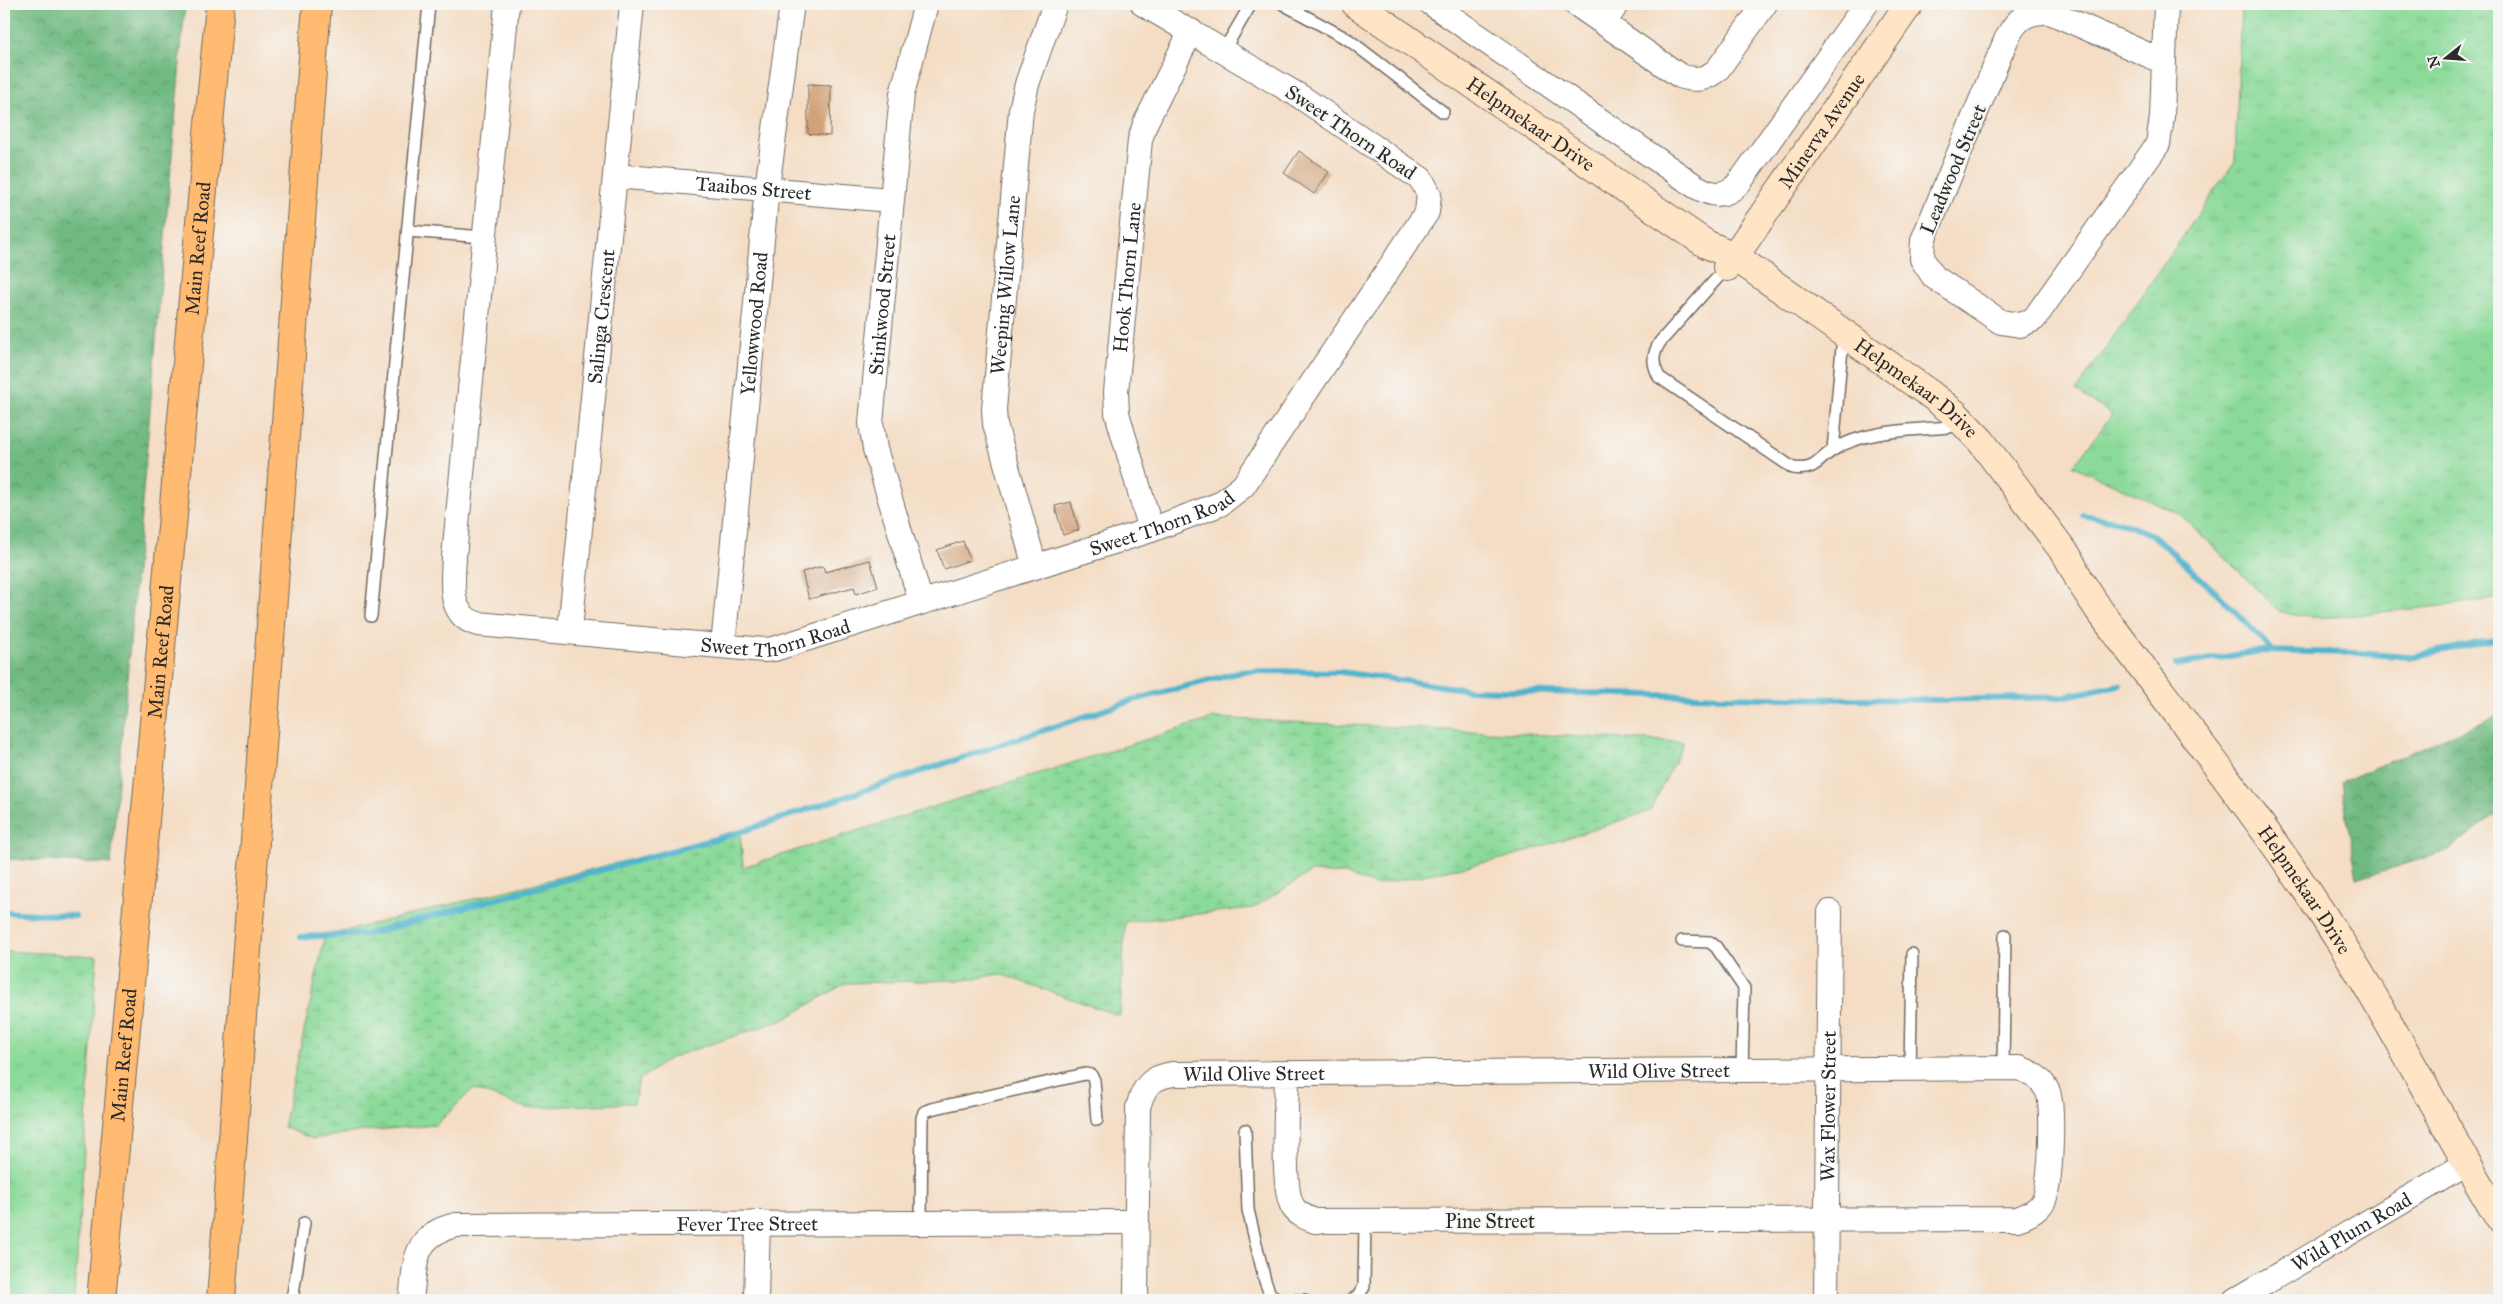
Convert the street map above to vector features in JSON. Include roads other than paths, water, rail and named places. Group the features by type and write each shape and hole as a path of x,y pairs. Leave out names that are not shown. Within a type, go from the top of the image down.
{"main road":[{"name":"Main Reef Road","path":"101,1300 220,4"},
{"path":"220,1300 317,4"}],"street":[{"path":"484,237 507,4"},
{"name":"Salinga Crescent","path":"570,630 632,4"},
{"name":"Yellowwood Road","path":"723,646 767,188 792,4"},
{"name":"Stinkwood Street","path":"922,602 871,432 890,200 903,87 926,4"},
{"name":"Weeping Willow Lane","path":"1035,567 995,424 994,409 1021,110 1027,84 1055,4"},
{"name":"Sweet Thorn Road","path":"484,237 454,557 454,599 459,612 469,621 764,650 1151,530 1220,504 1243,486 1427,212 1429,194 1421,179 1301,97 1143,4"},
{"name":"Helpmekaar Drive","path":"1356,4 1954,413 1982,441 2068,557 2080,582 2099,610 2242,800 2343,945 2466,1164 2499,1218"},
{"path":"1432,4 1695,186 1713,194 1721,195 1728,193 1739,183 1866,4"},
{"path":"1576,4 1680,76 1699,80 1712,75 1718,70 1765,4"},
{"path":"1604,23 1617,4"},
{"name":"Minerva Avenue","path":"1730,261 1909,4"},
{"name":"Leadwood Street","path":"2164,62 2050,12 2039,12 2022,16 2015,23 2006,40 1922,240 1922,259 1934,277 2002,322 2020,325 2034,319 2158,144 2162,117 2164,62 2166,4"},
{"name":"Hook Thorn Lane","path":"1151,530 1119,420 1116,392 1140,140 1145,124 1191,32"},
{"name":"Taaibos Street","path":"615,176 890,200"},
{"name":"Helpmekaar Drive","path":"1730,261 1842,348 1927,408 1950,427 1993,477 2060,564 2080,582"},
{"name":"Wax Flower Street","path":"1826,1300 1830,912"},
{"name":"Wild Olive Street","path":"1136,1300 1138,1108 1140,1096 1150,1081 1158,1077 1174,1074 2019,1068 2032,1072 2048,1093 2050,1108 2050,1183 2043,1202 2036,1210 2017,1219 1826,1220"},
{"name":"Pine Street","path":"1286,1073 1287,1187 1293,1207 1305,1218 1315,1222 1826,1220"},
{"name":"Wild Plum Road","path":"2236,1300 2466,1164"},
{"path":"756,1300 758,1222"},
{"name":"Fever Tree Street","path":"411,1300 421,1246 429,1235 442,1228 456,1225 758,1222 1137,1222"}],"lane":[{"path":"371,616 428,4"},
{"path":"1224,50 1251,4"},
{"path":"1283,4 1349,40 1443,112"},
{"path":"408,231 484,237"},
{"path":"1730,261 1660,342 1654,352 1654,366 1659,377 1793,468 1813,467 1833,450 1866,438 1889,433 1950,427"},
{"path":"1833,450 1842,348"},
{"path":"2004,1068 2005,935"},
{"path":"1682,941 1710,942 1716,947 1744,988 1742,1070"},
{"path":"1910,1069 1912,954"},
{"path":"921,1222 922,1118 924,1112 1085,1074 1091,1075 1094,1080 1097,1120"},
{"path":"1245,1130 1248,1210 1265,1281 1270,1294 1280,1300 1304,1300"},
{"path":"1350,1300 1358,1296 1364,1287 1365,1221"},
{"path":"292,1300 304,1223"}],"waterway":[{"path":"2083,515 2119,522 2153,535 2220,596 2273,651"},
{"path":"2176,665 2261,651 2358,653 2409,657 2499,639"},
{"path":"300,937 368,934 740,832 1134,700 1244,671 1341,672 1470,690 1763,698 1941,700 2061,697 2120,685"},
{"path":"4,912 75,916"}]}
